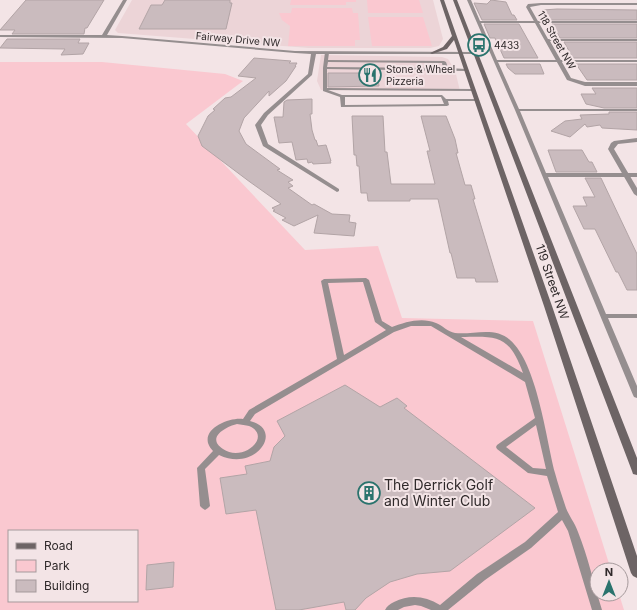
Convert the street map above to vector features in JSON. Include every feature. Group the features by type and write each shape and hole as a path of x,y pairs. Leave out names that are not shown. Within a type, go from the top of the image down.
{"main road":[{"name":"119 Street NW","path":"442,0 548,306 637,573"},
{"name":"119 Street NW","path":"455,0 637,471"},
{"path":"432,53 445,48 454,37"}],"street":[{"path":"104,36 125,0"},
{"name":"118 Street NW","path":"637,4 528,6 528,9 568,78 574,82 590,85 637,84"},
{"name":"Fairway Drive NW","path":"0,36 104,36 269,51 314,53 475,53"},
{"path":"546,40 637,40"},
{"path":"314,53 310,74 266,114 258,125 265,145 337,190"},
{"path":"637,140 621,141 613,144 611,149 637,194"}],"lane":[{"path":"469,0 480,22 495,61 637,395"},
{"path":"480,22 637,22"},
{"path":"325,89 327,53"},
{"path":"411,53 413,69"},
{"path":"326,61 444,62 446,70"},
{"path":"495,61 637,61"},
{"path":"325,68 466,70"},
{"path":"325,89 473,90"},
{"path":"325,89 325,91 342,96 442,96 447,106 343,106 342,96"},
{"path":"445,100 476,100"},
{"path":"517,110 637,110"},
{"path":"544,175 637,175"},
{"path":"341,360 324,281 366,280 379,322 390,330"},
{"path":"603,316 637,316"},
{"path":"246,421 252,412 390,330 408,323 418,322 433,324 530,381"},
{"path":"454,335 498,336 509,342 518,354 530,381 551,473 563,513 573,531 597,610"},
{"path":"539,419 500,447 531,471 551,473"},
{"path":"246,421 253,423 262,432 263,438 261,444 250,454 233,456 218,451 212,441 213,435 216,430 229,422 246,421"},
{"path":"205,506 201,468 218,451"},
{"path":"390,610 399,604 409,601 420,601 431,604 440,610 481,577 528,545 563,513"}],"shaded area":[{"path":"132,0 433,0 443,39 439,46 430,48 309,48 118,33 115,30"},
{"path":"321,55 442,57 448,59 455,70 460,91 321,90 317,81"}],"green space":[{"path":"291,0 356,0 356,2 346,2 346,5 290,5"},
{"path":"367,0 419,0 423,13 368,13"},
{"path":"292,8 352,8 353,13 358,13 360,40 355,40 355,46 288,46 290,26 282,20 279,13 291,13"},
{"path":"368,17 423,17 432,46 372,46"},
{"path":"0,62 102,62 225,74 243,81 186,124 305,250 378,246 402,318 533,321 608,562 589,562 589,602 622,602 624,610 0,610"}],"building":[{"path":"26,0 104,0 87,28 85,28 84,34 12,34 15,30 0,30"},
{"path":"165,0 230,0 230,3 232,3 226,29 139,29 151,5 162,5"},
{"path":"491,0 506,2 512,15 514,15 517,20 482,20 474,3 487,4"},
{"path":"543,10 637,10 637,20 548,20"},
{"path":"484,24 519,24 538,58 504,58 495,38 490,38"},
{"path":"552,24 637,24 637,38 560,38"},
{"path":"7,39 80,39 78,43 89,43 83,54 61,55 65,49 0,48"},
{"path":"564,42 637,42 637,58 573,58"},
{"path":"254,58 291,61 289,63 297,63 286,81 269,96 269,91 244,118 239,131 246,144 280,169 277,170 293,180 288,182 293,186 288,188 312,205 314,204 332,214 350,215 349,222 356,223 354,236 314,233 318,215 294,226 282,220 286,218 273,211 275,210 272,208 281,204 202,146 198,136 208,116 215,110 213,109 225,98 231,97 256,78 238,76"},
{"path":"506,64 540,64 544,74 515,74"},
{"path":"576,64 637,64 637,80 587,80"},
{"path":"328,73 377,73 379,86 328,87"},
{"path":"592,88 637,88 637,108 604,108 586,104 581,94 596,94"},
{"path":"312,99 312,114 310,114 312,130 318,146 326,145 331,163 313,164 312,162 308,163 307,159 296,160 292,142 279,143 274,117 283,117 284,102 287,100"},
{"path":"609,112 637,112 637,130 602,128 600,125 587,127 585,124 570,137 551,131 565,121 582,119 580,115 609,114"},
{"path":"352,116 383,116 385,152 387,152 391,184 435,184 427,151 430,151 421,116 446,116 455,139 458,153 456,153 465,185 471,185 475,199 473,199 498,282 476,282 475,278 457,278 438,199 368,201 367,193 361,193 359,166 357,166 356,155 354,155"},
{"path":"548,150 582,150 589,162 592,162 597,172 556,172"},
{"path":"585,178 601,178 637,254 637,290 627,290 618,272 616,272 595,229 584,229 573,206 587,206 583,197 595,197"},
{"name":"The Derrick Golf and Winter Club","path":"345,385 380,407 397,398 407,406 404,408 535,508 450,571 417,574 390,582 366,598 355,610 346,610 344,602 299,610 276,610 256,510 226,514 220,478 247,474 245,466 270,461 274,447 285,436 277,421"},
{"path":"174,562 173,587 146,590 147,565"}],"place":[{"name":"4433","path":"479,45"},
{"name":"Stone & Wheel Pizzeria","path":"370,75"},
{"name":"The Derrick Golf and Winter Club","path":"369,493"}]}
